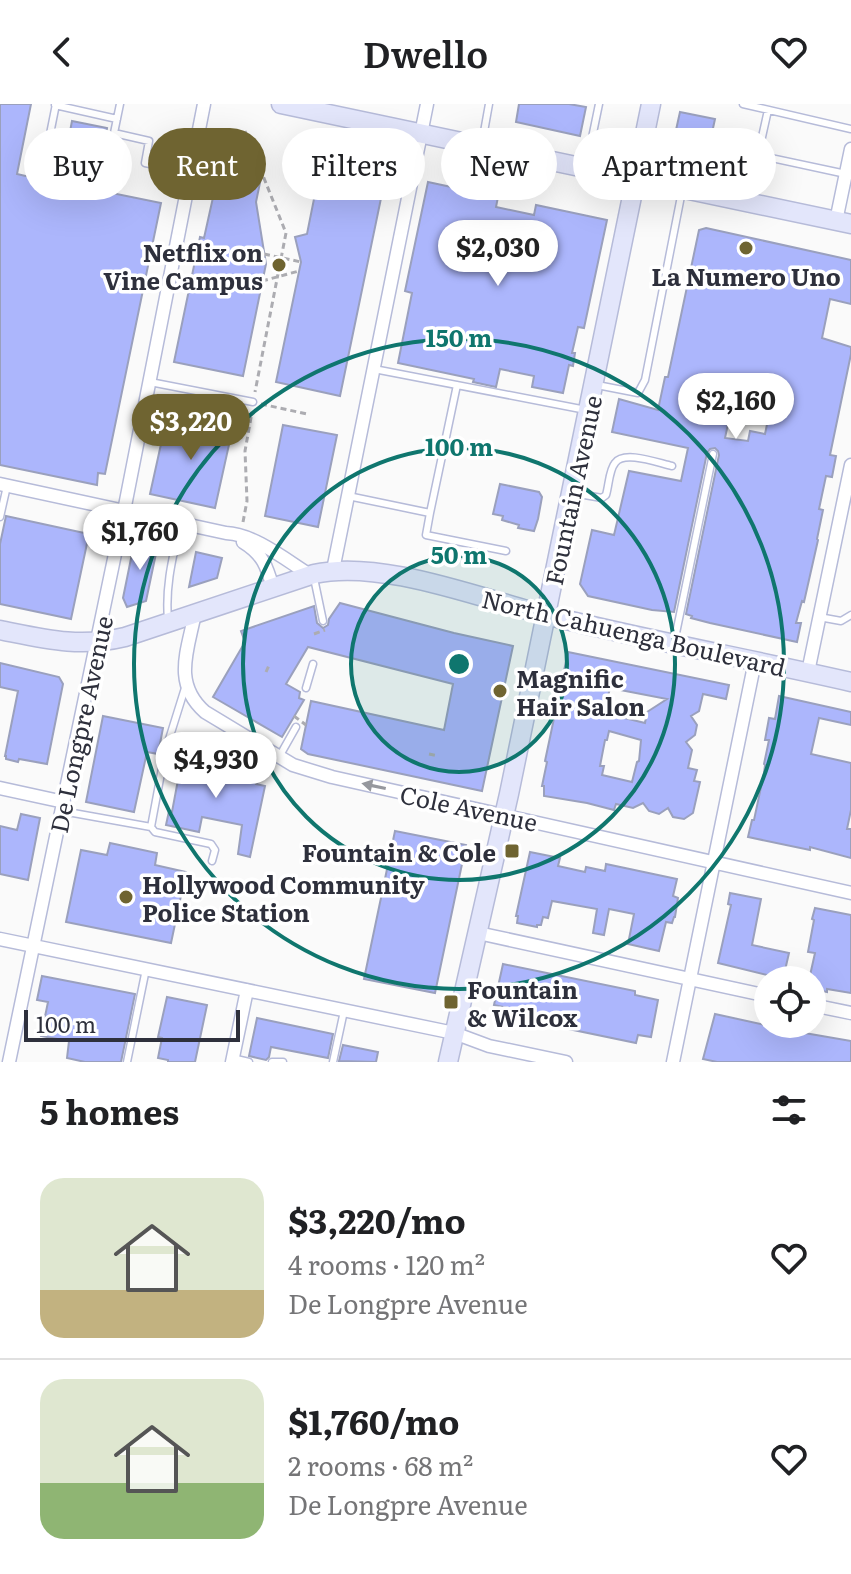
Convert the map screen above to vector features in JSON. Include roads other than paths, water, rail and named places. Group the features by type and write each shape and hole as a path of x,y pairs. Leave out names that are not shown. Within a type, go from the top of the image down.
{"main road":[{"path":"281,104 392,128"},
{"name":"Fountain Avenue","path":"644,128 647,105"},
{"name":"Fountain Avenue","path":"448,1062 505,815 632,200"},
{"path":"740,200 844,222"},
{"name":"North Cahuenga Boulevard","path":"0,630 72,643 96,643 125,637 312,574 333,570 365,571 851,682"}],"street":[{"name":"De Longpre Avenue","path":"199,128 204,104"},
{"path":"421,128 427,104"},
{"path":"844,222 846,174 851,149"},
{"name":"De Longpre Avenue","path":"7,1057 34,946 186,200"},
{"path":"333,570 407,200"},
{"path":"808,672 851,465"},
{"path":"3,485 237,533 312,574"},
{"path":"226,533 251,547 267,564 273,588"},
{"path":"186,684 185,667 195,613"},
{"path":"673,1062 755,661"},
{"name":"Cole Avenue","path":"186,684 193,702 205,712 293,765 332,777 851,893"},
{"path":"0,788 63,806"},
{"path":"478,933 754,993"},
{"path":"0,939 454,1033 489,1046 566,1062"},
{"path":"232,1060 247,990"},
{"path":"826,1008 851,1013"}],"lane":[{"path":"115,128 120,104"},
{"path":"484,128 489,104"},
{"path":"594,128 599,104"},
{"path":"743,104 851,129"},
{"path":"51,128 56,105 117,119"},
{"path":"764,128 768,110"},
{"path":"776,159 846,174"},
{"path":"594,384 638,393 645,380 681,200"},
{"path":"374,369 589,410"},
{"path":"150,382 253,402"},
{"path":"457,385 426,535 506,551"},
{"path":"674,643 713,454"},
{"path":"572,492 602,498 606,495 613,464 621,457 672,466"},
{"path":"0,517 3,485"},
{"path":"348,496 430,513"},
{"path":"168,623 168,575 180,523"},
{"path":"312,574 323,621"},
{"path":"819,617 841,621 851,615"},
{"path":"306,688 313,664"},
{"path":"151,827 165,752 186,684"},
{"path":"279,757 296,727"},
{"path":"63,806 211,844 215,850 212,861"},
{"path":"127,1062 146,969"},
{"path":"333,1062 344,1011"},
{"path":"232,1060 249,1062"},
{"path":"272,1062 283,1062"}],"place":[{"name":"La Numero Uno","path":"746,248"},
{"name":"Netflix on Vine Campus","path":"279,265"},
{"name":"Magnific Hair Salon","path":"500,691"},
{"name":"Fountain & Cole","path":"512,851"},
{"name":"Hollywood Community Police Station","path":"126,897"},
{"name":"Fountain & Wilcox","path":"451,1002"}]}
